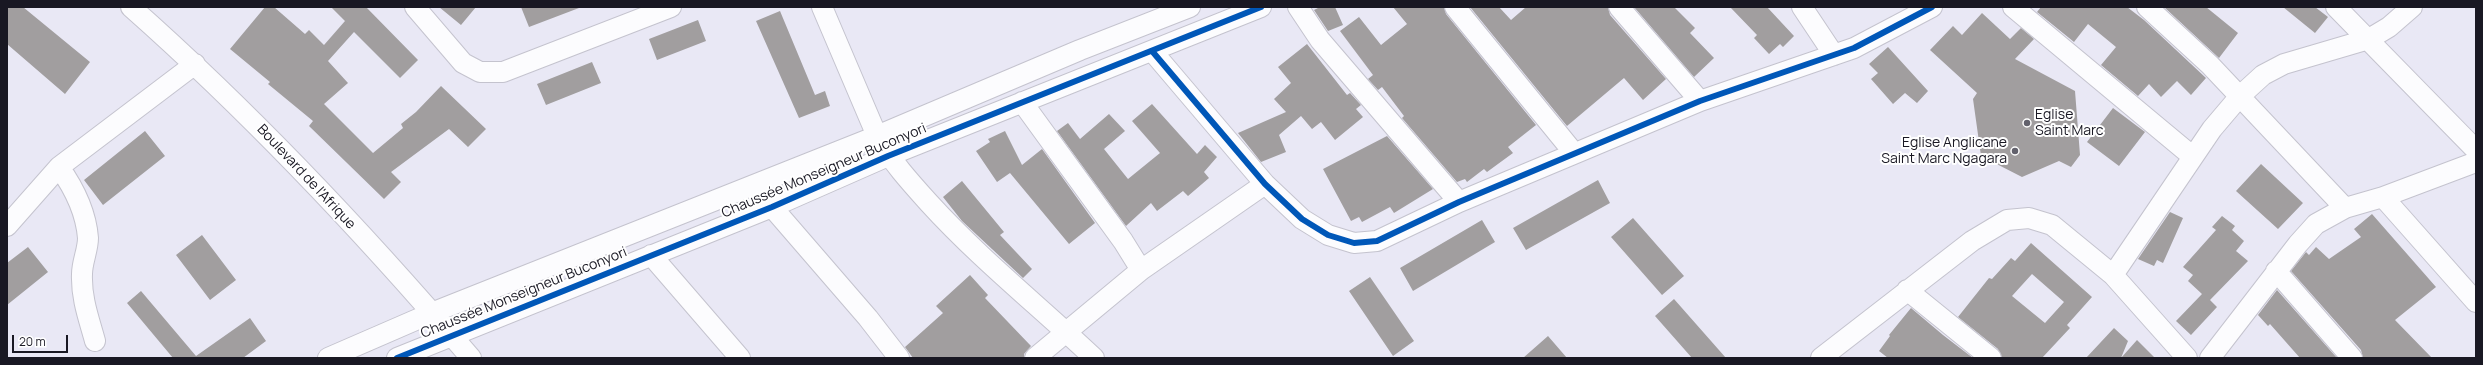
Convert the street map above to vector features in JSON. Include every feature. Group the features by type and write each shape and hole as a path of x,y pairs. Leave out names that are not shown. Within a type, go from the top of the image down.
{"street":[{"name":"Boulevard de l'Afrique","path":"131,7 196,64 248,115 434,312 471,358"},
{"path":"415,7 463,64 480,72 503,72 671,7"},
{"path":"822,7 877,136 888,156 947,222 1031,303 1094,358"},
{"name":"Chaussée Monseigneur Buconyori","path":"328,358 434,312 877,136 1072,53 1190,7"},
{"name":"Chaussée Monseigneur Buconyori","path":"397,358 772,207 888,156 1261,7"},
{"path":"1298,7 1320,40 1459,202"},
{"path":"1455,7 1574,153"},
{"path":"1619,7 1700,101"},
{"path":"1802,7 1834,55"},
{"path":"1152,51 1265,184 1302,219 1328,236 1354,243 1377,241 1459,202 1700,101 1834,55 1881,34 1932,7"},
{"path":"2013,7 2192,156"},
{"path":"2148,7 2240,96 2345,208"},
{"path":"2336,7 2476,150"},
{"path":"2113,275 2192,156 2240,96 2263,75 2284,64 2369,39 2389,27 2412,7"},
{"path":"7,226 59,167 196,64"},
{"path":"1022,102 1123,241 1141,270"},
{"path":"2210,358 2276,271 2316,224 2345,208 2383,196 2476,162"},
{"path":"59,167 74,187 82,210 88,238 82,273 82,288 84,302 95,341"},
{"path":"1035,358 1067,333 1141,270 1265,184"},
{"path":"2383,196 2476,302"},
{"path":"772,207 868,318 899,358"},
{"path":"1821,358 1972,241 2007,220 2029,218 2052,225 2113,275 2187,358"},
{"path":"651,255 740,358"},
{"path":"2276,271 2352,358"},
{"path":"1907,290 1991,358"}],"building":[{"path":"7,7 23,7 90,62 65,94 7,44"},
{"path":"265,7 274,7 305,34 309,30 324,45 345,21 331,7 366,7 418,60 400,78 354,32 328,61 348,83 324,104 373,153 403,128 401,124 416,112 441,86 486,129 468,147 449,129 391,172 401,182 384,199 309,126 313,121 268,84 270,82 230,49"},
{"path":"439,7 476,7 461,25"},
{"path":"521,7 578,7 579,8 529,27"},
{"path":"1320,7 1335,7 1343,25 1328,31 1314,10"},
{"path":"1393,7 1444,7 1446,14 1536,125 1508,147 1513,153 1487,172 1484,169 1467,182 1465,179 1457,182 1402,118 1404,116 1382,87 1378,90 1368,79 1373,75 1340,31 1359,17 1381,45 1407,24"},
{"path":"1470,7 1499,7 1511,20 1526,7 1608,7 1610,15 1666,79 1643,100 1624,78 1567,126"},
{"path":"1634,7 1674,7 1695,28 1690,33 1714,58 1694,77"},
{"path":"1730,7 1767,7 1794,36 1783,47 1780,44 1769,54 1754,38 1757,35"},
{"path":"2041,7 2127,7 2144,20 2206,78 2191,95 2177,81 2161,97 2149,84 2138,96 2101,65 2116,47 2088,24 2074,42 2037,12"},
{"path":"2164,7 2206,7 2238,33 2219,58"},
{"path":"2283,7 2315,7 2328,17 2315,33"},
{"path":"780,11 815,95 825,91 830,106 799,118 756,21"},
{"path":"1982,13 2010,39 2021,28 2034,39 2015,59 2075,91 2080,155 2071,167 2059,161 2022,177 1981,156 1973,99 1977,93 1930,50 1953,26 1962,35"},
{"path":"698,20 706,41 657,60 649,39"},
{"path":"1307,44 1347,95 1350,93 1361,105 1356,109 1363,117 1335,140 1321,122 1312,129 1301,116 1279,135 1286,152 1261,162 1238,133 1286,112 1274,99 1291,83 1278,67"},
{"path":"1888,47 1928,91 1917,103 1905,93 1893,104 1871,79 1878,73 1869,64"},
{"path":"592,62 601,83 546,105 537,84"},
{"path":"1152,104 1197,154 1205,145 1217,157 1204,172 1209,178 1188,196 1183,191 1157,211 1151,203 1126,226 1057,131 1068,123 1080,139 1109,114 1125,131 1104,149 1128,179 1160,153 1132,121"},
{"path":"2113,108 2145,132 2119,166 2087,142"},
{"path":"145,131 165,156 103,205 84,180"},
{"path":"1005,131 1022,165 1042,149 1095,223 1069,244 1010,173 997,182 976,151 990,142 988,139"},
{"path":"1387,136 1433,189 1394,213 1390,207 1362,222 1359,217 1351,221 1323,169"},
{"path":"2261,164 2303,203 2278,229 2236,191"},
{"path":"1598,180 1610,203 1526,250 1513,228"},
{"path":"962,181 1004,232 1000,235 1032,269 1023,278 962,221 943,197"},
{"path":"2170,212 2183,218 2163,263 2157,260 2154,266 2138,259"},
{"path":"2372,214 2436,287 2395,320 2432,358 2363,358 2361,350 2291,271 2306,252 2309,255 2316,247 2329,259 2361,237 2354,229"},
{"path":"2222,216 2235,226 2232,230 2244,241 2236,251 2248,261 2210,300 2217,307 2191,335 2176,321 2202,294 2188,281 2193,275 2183,267 2216,230 2212,227"},
{"path":"1633,218 1684,276 1662,295 1611,237"},
{"path":"1482,220 1495,242 1413,291 1400,268"},
{"path":"202,235 236,280 210,300 176,255"},
{"path":"2031,243 2092,297 2067,325 2070,328 2042,358 2002,358 1998,349 1958,317 1989,278 1992,279 2011,258 2015,261","holes":["2032,274 2064,302 2045,323 2012,296"]},
{"path":"28,247 48,272 7,305 7,263"},
{"path":"970,275 988,295 985,298 1031,346 1024,354 1024,358 913,358 905,347 943,313 936,306"},
{"path":"1370,277 1414,341 1393,356 1349,291"},
{"path":"2277,290 2337,358 2300,358 2270,324 2268,326 2258,315"},
{"path":"141,291 196,356 250,318 266,341 243,358 173,358 127,303"},
{"path":"1674,299 1726,358 1692,358 1655,316"},
{"path":"1911,308 1973,358 1888,358 1879,351 1890,336 1889,335"},
{"path":"2114,328 2128,341 2121,358 2086,358"},
{"path":"1548,336 1567,358 1523,358"},
{"path":"2137,340 2155,358 2121,358"}],"cycle path":[{"path":"397,358 772,207 888,156 1261,7"},
{"path":"1152,51 1265,184 1302,219 1328,235 1354,243 1377,241 1459,202 1700,101 1854,48 1932,7"}],"place":[{"name":"Eglise Saint Marc","path":"2027,123"},
{"name":"Eglise Anglicane Saint Marc Ngagara","path":"2015,151"}]}
